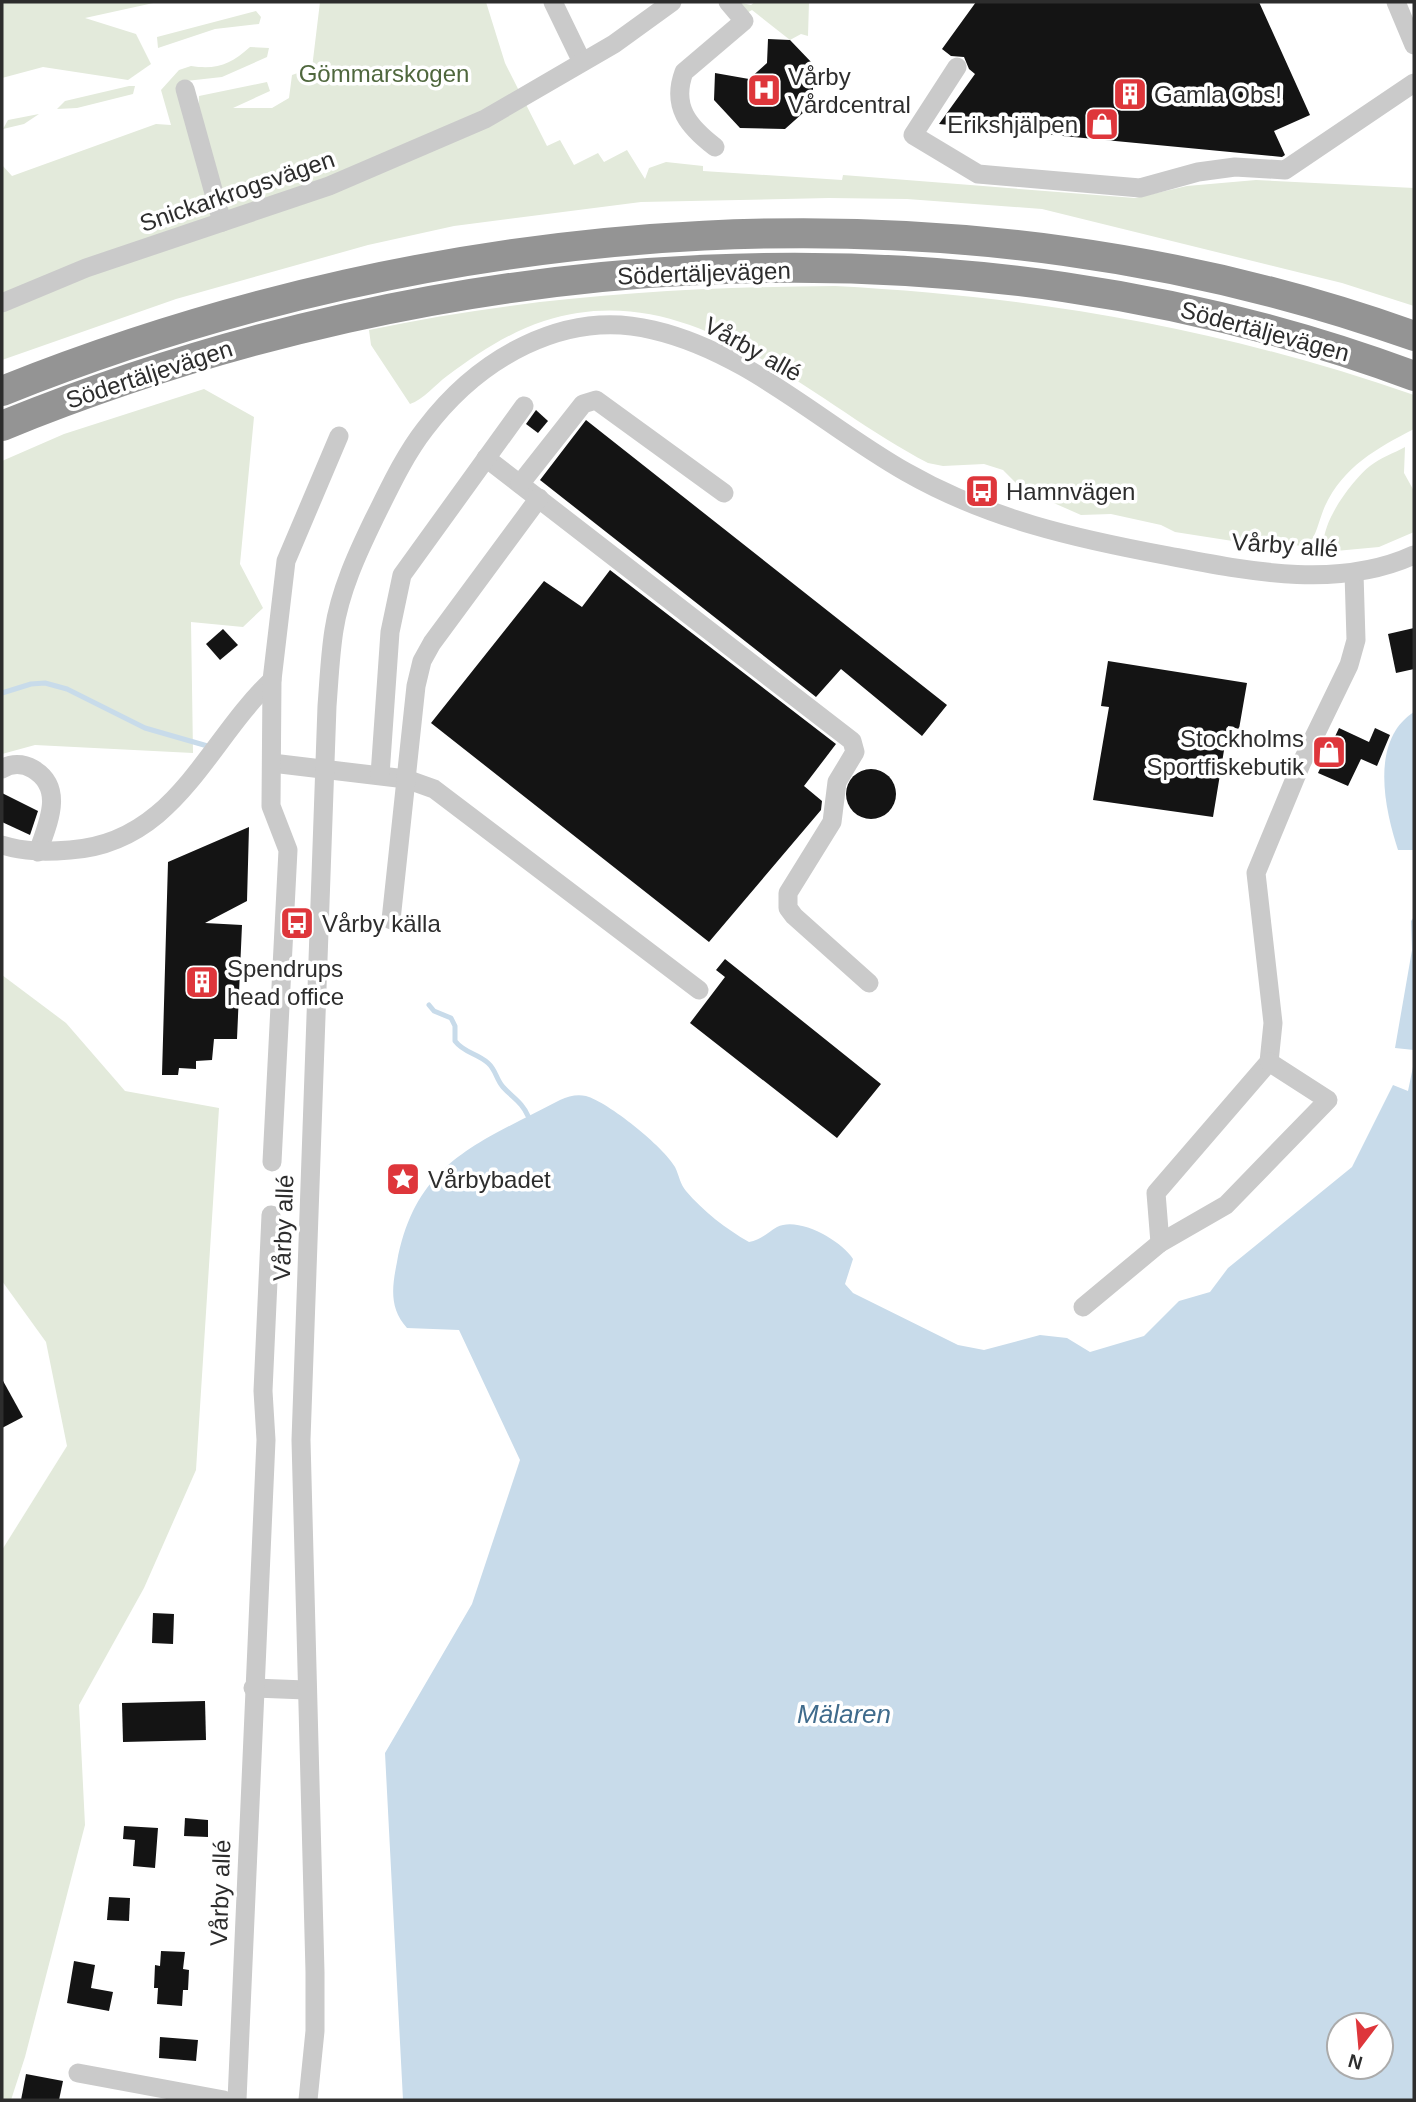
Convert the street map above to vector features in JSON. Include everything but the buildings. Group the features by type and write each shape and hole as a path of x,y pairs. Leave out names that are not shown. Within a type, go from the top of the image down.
{"highway":[{"name":"Södertäljevägen","path":"2,391 79,360 276,300 502,255 604,242 711,234 820,232 912,235 1052,249 1150,266 1279,295 1414,336"},
{"name":"Södertäljevägen","path":"2,426 90,390 287,330 451,296 613,276 707,268 923,272 1045,285 1143,300 1270,330 1414,376"}],"street":[{"path":"553,2 582,62"},
{"name":"Snickarkrogsvägen","path":"2,303 86,268 329,186 485,119 634,30 672,2"},
{"path":"715,147 687,123 680,103 680,83 684,72 744,21 728,2"},
{"path":"1396,2 1414,45"},
{"path":"957,67 913,135 978,174 1140,188 1198,172 1235,167 1285,170 1414,83"},
{"path":"185,89 222,222"},
{"name":"Vårby allé","path":"308,2100 315,2031 315,1972 301,1440 324,768 334,628 352,566 394,479 436,415 477,374 509,353 545,336 596,326 629,326 687,340 748,370 931,486 998,515 1050,532 1254,570 1314,575 1354,573 1414,555"},
{"path":"520,484 583,404 596,400 724,494"},
{"path":"380,775 390,632 399,582 414,555 524,406"},
{"path":"272,1163 288,850 271,806 272,680 286,561 339,436"},
{"path":"486,458 854,744 854,757 837,782 832,822 791,884 787,901 794,916 869,983"},
{"path":"391,920 416,686 422,661 432,643 539,498"},
{"path":"1160,1243 1156,1193 1269,1062 1273,1023 1256,873 1301,764 1349,665 1356,640 1354,573"},
{"path":"2,845 38,852 83,849 117,840 155,819 196,775 248,702 272,680"},
{"path":"272,763 406,779 434,789 699,990"},
{"path":"2,769 9,764 27,765 44,775 52,788 51,813 38,852"},
{"path":"1083,1307 1160,1243 1226,1205 1328,1100 1269,1062"},
{"name":"Vårby allé","path":"237,2100 253,1688 266,1440 263,1391 271,1214"},
{"path":"253,1688 306,1690"},
{"path":"78,2073 224,2100"}],"green space":[{"path":"2,2 158,2 85,18 136,34 151,64 128,80 43,67 2,78"},
{"name":"Gömmarskogen","path":"320,2 486,2 505,63 547,146 560,140 574,165 598,153 604,162 627,150 645,179 649,168 666,162 703,166 703,171 842,180 843,175 1135,198 1187,186 1256,180 1414,188 1414,306 1342,283 1042,209 907,199 641,202 454,226 368,245 176,299 2,360 2,165 12,176 156,124 171,125 161,90 179,70 191,66 209,67 223,64 250,47 269,48 267,57 222,77 186,81 177,91 185,122 198,117 199,96 267,82 270,91 233,108 272,108 289,98 292,75 312,68"},
{"path":"737,2 751,5 755,2 809,2 808,36 801,34 790,40 752,10 745,14"},
{"path":"256,11 261,17 259,24 215,29 158,48 157,37"},
{"path":"135,86 133,94 77,108 57,109 65,101"},
{"path":"39,114 24,124 3,129 8,120"},
{"path":"835,286 985,298 1057,308 1200,334 1271,351 1414,395 1414,429 1374,451 1341,480 1332,492 1316,532 1307,546 1239,542 1175,532 1161,525 1111,514 1081,515 1022,489 1003,470 984,464 943,466 928,463 746,350 699,328 649,314 598,311 544,321 482,352 410,404 371,345 369,330 485,309 601,296"},
{"path":"204,389 254,417 240,564 263,608 243,627 191,622 193,753 35,745 2,754 2,461 64,434"},
{"path":"1405,447 1404,473 1414,491 1414,532 1379,547 1325,552 1326,530 1345,493 1370,466"},
{"path":"2,975 66,1023 125,1091 219,1108 196,1470 144,1588 79,1705 85,1825 25,2057 11,2100 2,2100 2,1550 67,1446 46,1342 2,1281"}],"water":[{"path":"1414,712 1414,850 1398,850 1385,795 1386,757 1391,739 1400,724"},
{"path":"1414,917 1414,1050 1395,1048 1412,950 1411,921"},
{"name":"Mälaren","path":"1414,1062 1414,2100 403,2100 385,1753 472,1604 520,1460 459,1330 407,1328 397,1313 393,1297 394,1280 406,1228 419,1200 436,1178 455,1159 503,1129 563,1099 576,1095 586,1096 608,1107 648,1137 669,1158 684,1188 693,1198 715,1219 749,1242 786,1224 819,1232 840,1245 853,1259 845,1284 853,1293 958,1345 984,1350 1040,1335 1067,1338 1090,1352 1144,1336 1179,1301 1210,1292 1228,1268 1352,1167 1393,1085 1408,1091"}],"waterway":[{"path":"2,693 31,684 45,683 67,689 145,728 211,747"},
{"path":"429,1005 434,1011 451,1018 455,1026 455,1041 491,1066 501,1084 528,1116"}],"place":[{"name":"Vårby Vårdcentral","path":"764,90"},
{"name":"Gamla Obs!","path":"1130,94"},
{"name":"Erikshjälpen","path":"1102,124"},
{"name":"Hamnvägen","path":"982,491"},
{"name":"Stockholms Sportfiskebutik","path":"1329,752"},
{"name":"Vårby källa","path":"297,923"},
{"name":"Spendrups head office","path":"202,982"},
{"name":"Vårbybadet","path":"403,1179"}]}
